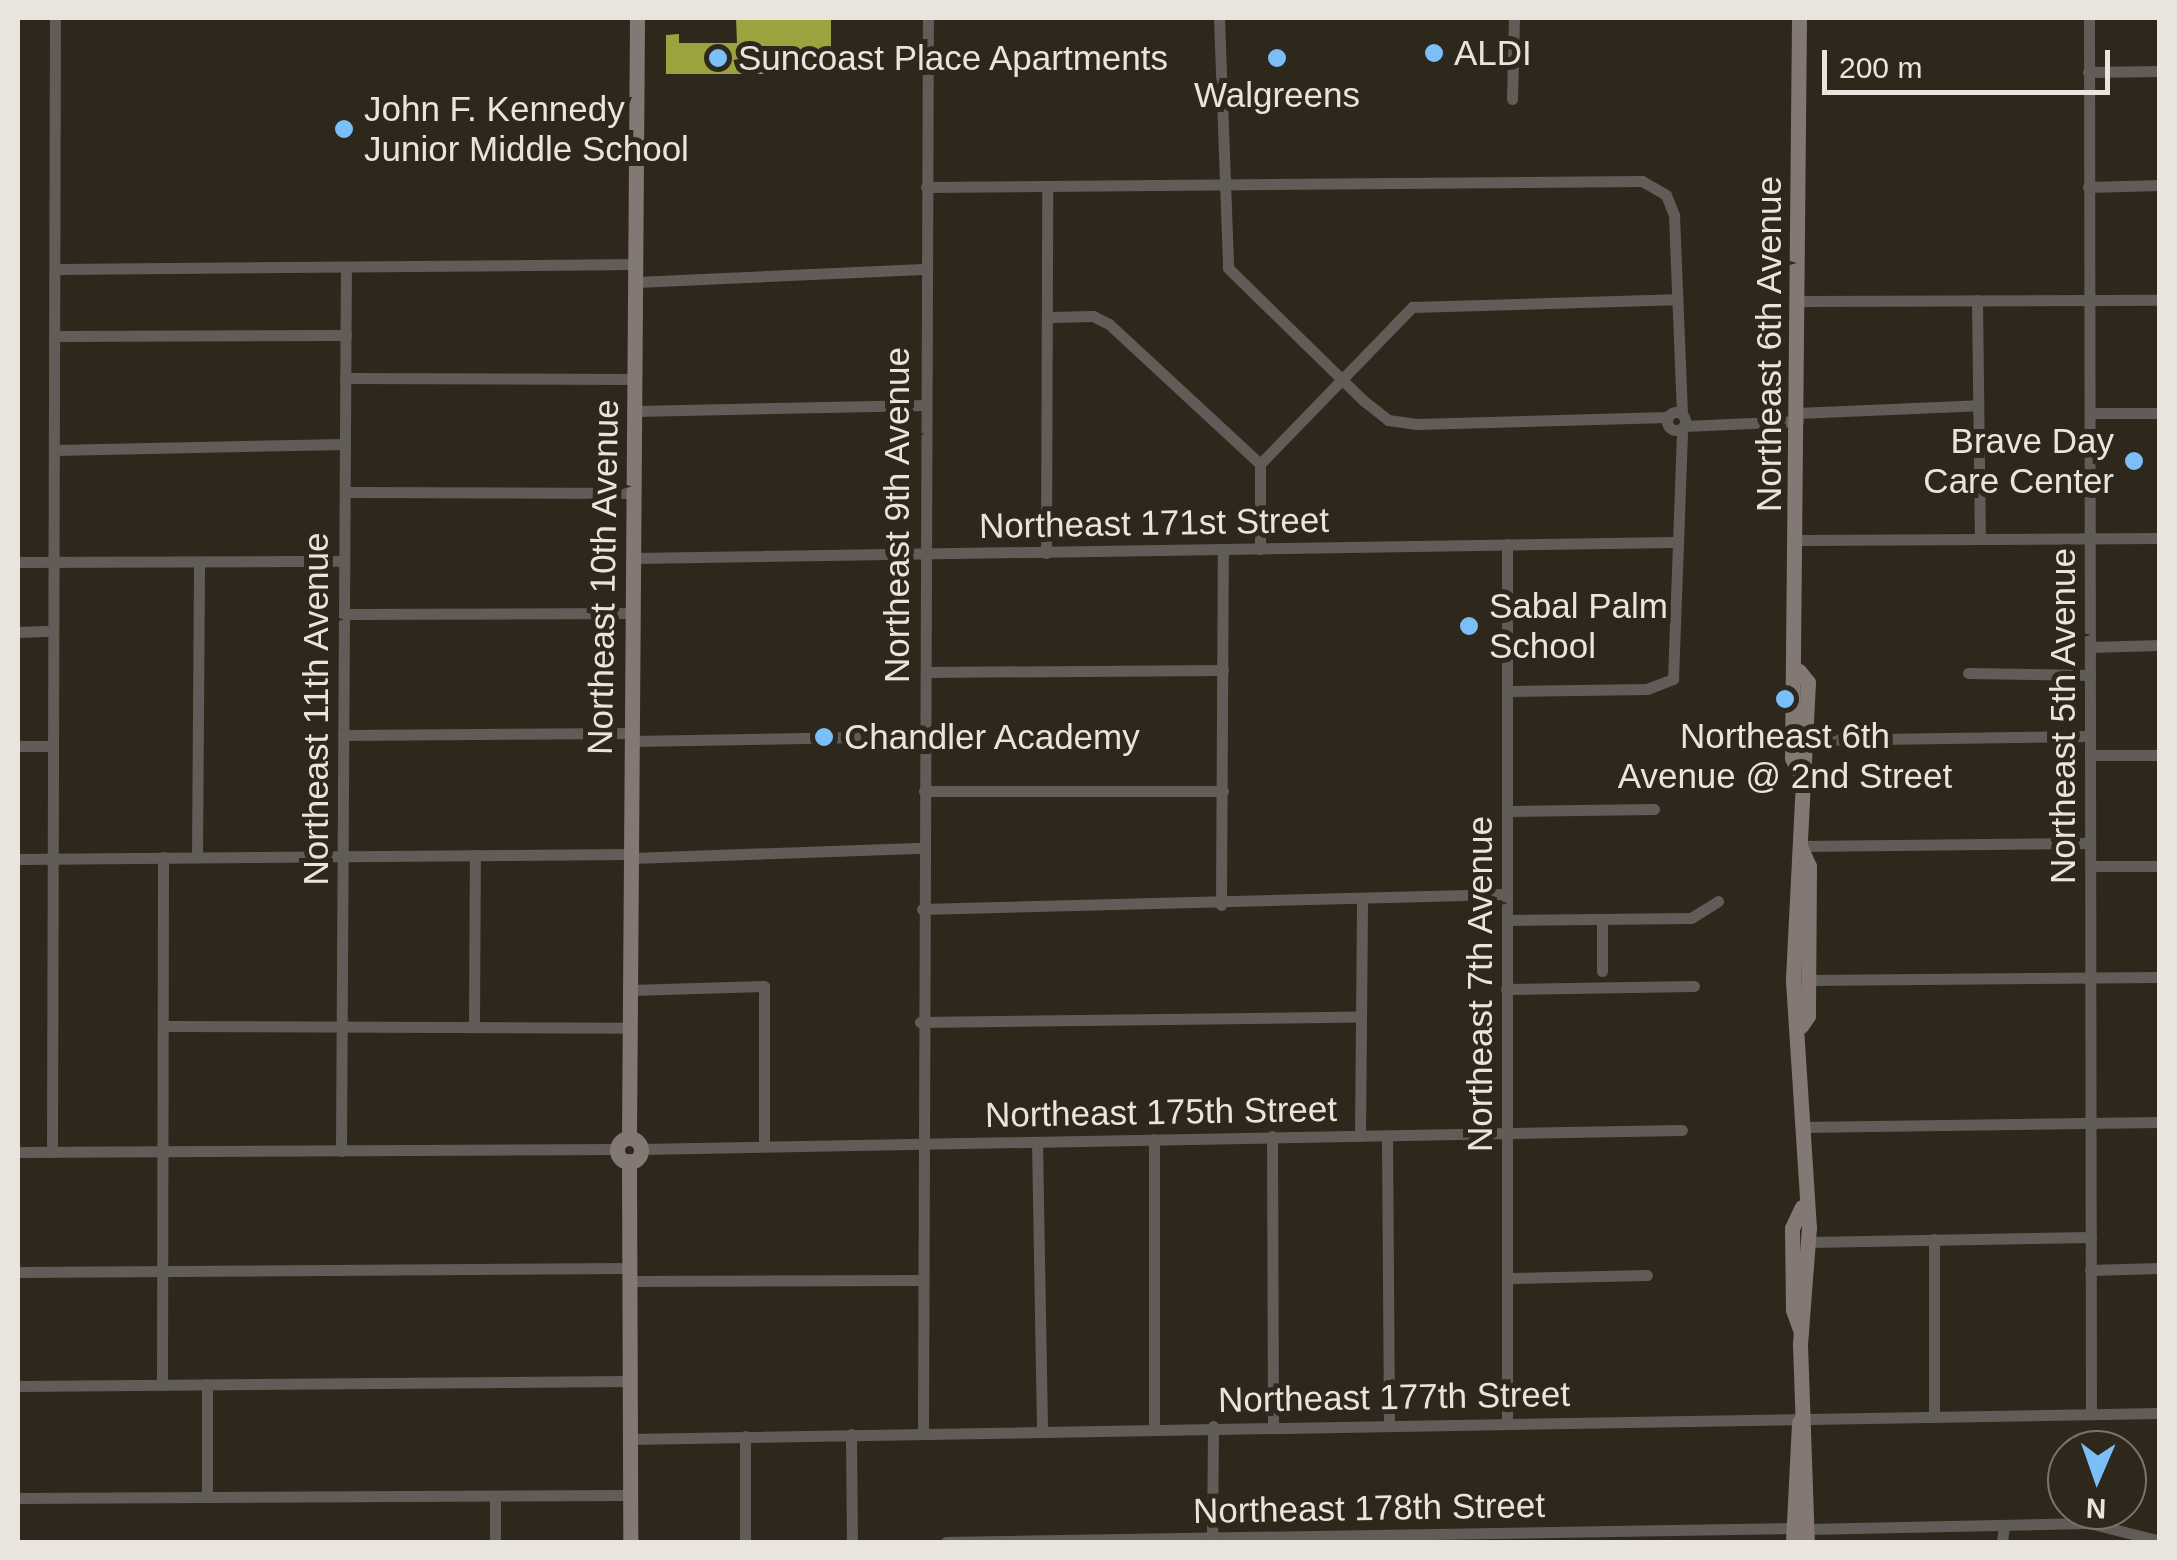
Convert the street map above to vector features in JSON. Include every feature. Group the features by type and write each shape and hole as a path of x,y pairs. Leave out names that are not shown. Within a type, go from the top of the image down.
{"main road":[{"name":"Northeast 10th Avenue","path":"630,1542 637,18"},
{"name":"Northeast 6th Avenue","path":"1799,18 1799,671 1792,758 1800,774"},
{"name":"Northeast 6th Avenue","path":"1799,671 1808,682 1807,740 1800,774 1794,980 1801,1026 1802,1208 1809,1242 1800,1332"},
{"name":"Northeast 6th Avenue","path":"1800,846 1809,866 1808,980 1801,1026"},
{"name":"Northeast 6th Avenue","path":"1800,1535 1800,1332 1792,1228 1802,1208"}],"street":[{"path":"52,1152 56,18"},
{"name":"Northeast 9th Avenue","path":"923,1432 920,1022 926,672 923,268 928,18"},
{"path":"1219,18 1220,184 1228,268 1343,382 1388,420 1417,424 1704,421 1978,404"},
{"path":"1512,99 1514,18"},
{"name":"Northeast 5th Avenue","path":"2089,18 2092,1414"},
{"path":"2088,72 2160,70"},
{"path":"926,187 1047,190 1220,184 1642,181 1666,195 1674,215 1676,673 1669,683 1508,691"},
{"path":"2088,187 2160,185"},
{"path":"1046,553 1050,317 1047,190"},
{"path":"57,269 636,264"},
{"name":"Northeast 11th Avenue","path":"341,1150 346,268"},
{"path":"636,282 923,268"},
{"path":"1260,549 1260,464 1412,307 1428,303 1675,299"},
{"path":"1978,300 1980,539"},
{"path":"1798,301 2160,300"},
{"path":"1050,317 1093,316 1109,324 1260,464"},
{"path":"56,336 346,335"},
{"path":"345,378 635,378"},
{"path":"635,411 926,406"},
{"path":"2091,413 2160,413"},
{"path":"54,450 345,444"},
{"path":"345,492 634,493"},
{"path":"1799,540 2160,538"},
{"name":"Northeast 171st Street","path":"634,558 1674,542"},
{"name":"Northeast 7th Avenue","path":"1507,544 1507,1424"},
{"path":"1221,905 1224,550"},
{"path":"18,562 344,561"},
{"path":"197,857 199,563"},
{"path":"344,614 634,613"},
{"path":"18,632 52,631"},
{"path":"2090,647 2160,646"},
{"path":"926,672 1223,670"},
{"path":"1968,673 2090,675"},
{"path":"343,735 925,736"},
{"path":"1807,740 2090,736"},
{"path":"18,746 52,746"},
{"path":"2090,755 2160,755"},
{"path":"924,791 1223,791"},
{"path":"1508,811 1654,809"},
{"path":"1800,846 2090,843"},
{"path":"18,858 631,856 923,848"},
{"path":"474,1024 475,855"},
{"path":"162,1384 163,858"},
{"path":"2090,866 2160,866"},
{"path":"922,909 1221,905 1506,894"},
{"path":"1360,1136 1362,901"},
{"path":"1507,920 1691,918 1718,901"},
{"path":"1602,918 1602,971"},
{"path":"1808,980 2160,977"},
{"path":"630,990 764,986 764,1146"},
{"path":"1506,988 1694,986"},
{"path":"920,1022 1360,1017"},
{"path":"163,1026 474,1024 630,1028"},
{"path":"1802,1127 2160,1122"},
{"name":"Northeast 175th Street","path":"18,1152 629,1149 1682,1130"},
{"path":"1272,1136 1273,1425"},
{"path":"1387,1136 1388,1423"},
{"path":"1154,1138 1154,1428"},
{"path":"1037,1142 1042,1430"},
{"path":"1809,1242 2090,1237"},
{"path":"1934,1239 1934,1416"},
{"path":"2090,1270 2160,1268"},
{"path":"18,1272 920,1280"},
{"path":"1509,1278 1647,1275"},
{"path":"18,1386 629,1381"},
{"path":"207,1384 207,1497"},
{"name":"Northeast 177th Street","path":"630,1439 1388,1423 2160,1413"},
{"path":"1212,1540 1213,1426"},
{"path":"852,1434 852,1542"},
{"path":"745,1436 745,1542"},
{"path":"18,1498 630,1495"},
{"path":"495,1496 495,1542"},
{"path":"2002,1542 2004,1524"},
{"name":"Northeast 178th Street","path":"946,1542 1800,1535 2004,1524 2116,1526 2160,1541"}],"building":[{"name":"Suncoast Place Apartments","path":"736,18 831,18 831,56 771,55 771,74 666,74 666,35 679,34 679,43 737,43"}],"place":[{"name":"ALDI","path":"1434,53"},
{"name":"Suncoast Place Apartments","path":"718,58"},
{"name":"Walgreens","path":"1277,58"},
{"name":"John F. Kennedy Junior Middle School","path":"344,129"},
{"name":"Brave Day Care Center","path":"2134,461"},
{"name":"Sabal Palm School","path":"1469,626"},
{"name":"Northeast 6th Avenue @ 2nd Street","path":"1785,699"},
{"name":"Chandler Academy","path":"824,737"}]}
